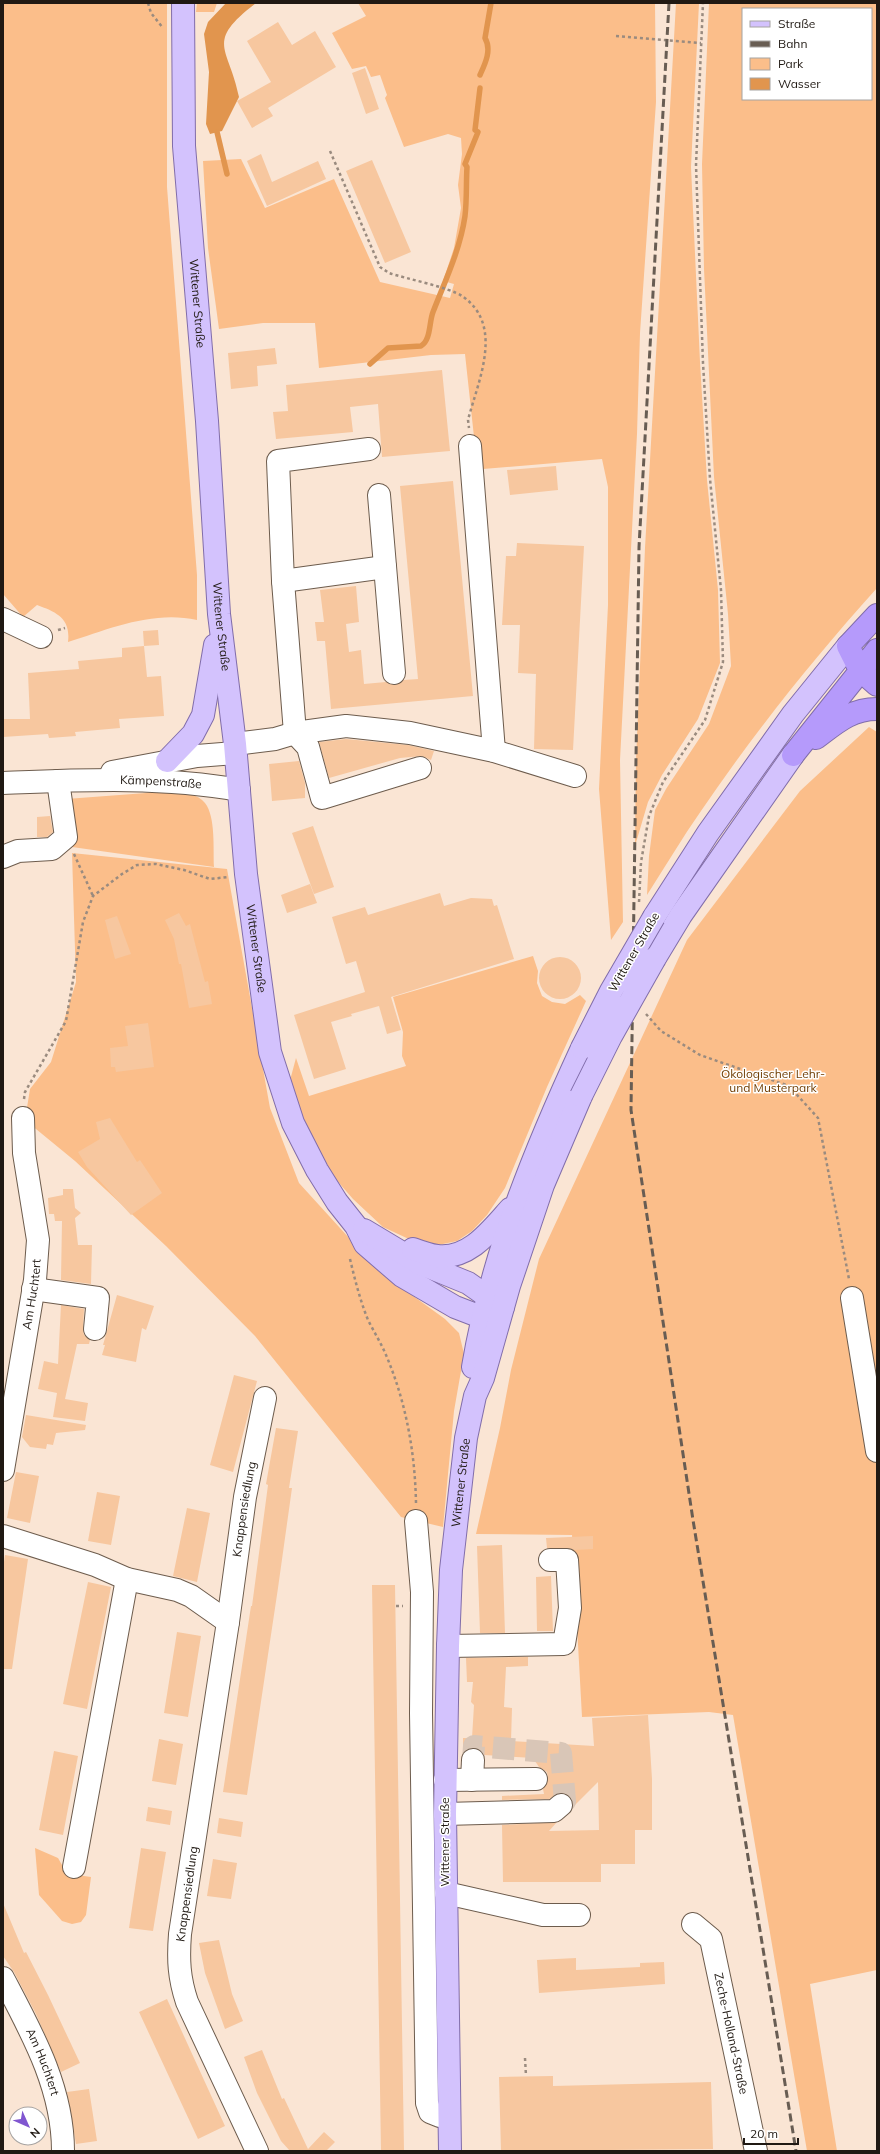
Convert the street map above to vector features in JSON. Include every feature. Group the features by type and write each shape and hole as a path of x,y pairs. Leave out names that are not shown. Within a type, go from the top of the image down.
{"highway":[{"path":"872,658 848,646 877,615"},
{"path":"872,658 877,684"},
{"path":"793,755 872,658"},
{"path":"793,755 844,716 864,709 877,709"}],"main road":[{"name":"Wittener Straße","path":"183,3 184,146 207,421 219,614 235,748 246,874 270,1052 288,1110 299,1135 337,1202 356,1226 365,1244 402,1276 455,1307 481,1317"},
{"path":"167,761 193,734 203,715 219,614"},
{"name":"Wittener Straße","path":"450,2151 445,1780 451,1570 466,1438 475,1396 483,1378 495,1301 515,1204 556,1104 611,991 646,911 708,834 789,720 848,646"},
{"name":"Wittener Straße","path":"475,1396 471,1376 481,1317 495,1301 543,1185 582,1096 611,1036 655,958 681,916 793,755"},
{"path":"382,1241 437,1256 452,1255 480,1242 515,1204"},
{"name":"Wittener Straße","path":"356,1226 419,1263 468,1283 495,1301"}],"street":[{"path":"470,446 494,751"},
{"path":"369,449 278,461 283,581 295,733 308,747 322,798 420,768"},
{"path":"378,495 394,672"},
{"path":"283,581 384,567"},
{"path":"3,619 41,637"},
{"name":"Kämpenstraße","path":"3,783 82,779 235,748 295,733 346,726 410,733 494,751 575,776"},
{"name":"Kämpenstraße","path":"82,779 197,785 239,790"},
{"path":"3,857 18,851 52,848 66,836 58,781"},
{"name":"Am Huchtert","path":"3,1470 33,1289 38,1240 24,1153 23,1118"},
{"path":"33,1289 98,1298 95,1329"},
{"path":"852,1298 877,1450"},
{"name":"Knappensiedlung","path":"257,2151 187,2002 180,1982 178,1956 182,1918 246,1497 266,1398"},
{"name":"Wittener Straße","path":"416,1521 422,1592 421,1713 428,2103 430,2112 440,2116 449,2115"},
{"path":"3,1536 88,1563 127,1579 177,1590 191,1596 228,1622"},
{"path":"448,1646 564,1644 570,1608 567,1560 550,1560"},
{"path":"422,1592 451,1570"},
{"path":"74,1867 127,1579"},
{"path":"445,1780 472,1770 536,1780"},
{"path":"445,1814 554,1811 561,1805"},
{"path":"446,1893 543,1915 579,1915"},
{"name":"Zeche-Holland-Straße","path":"693,1924 711,1939 756,2151"},
{"name":"Am Huchtert","path":"3,1978 32,2033 46,2066 56,2096 60,2116 63,2151"}],"path":[{"path":"646,911 641,862 649,816 664,782 705,720 723,662 721,590 710,479 702,331 696,165 703,3"},
{"path":"616,36 701,43"},
{"path":"330,152 380,267 389,273 462,296 471,305 485,326 487,341 468,420 470,446"},
{"path":"66,836 94,896"},
{"path":"23,1118 25,1092 66,1021 83,922 94,896 122,874 137,865 156,864 210,879"},
{"path":"645,1008 646,1014 661,1031 700,1055 788,1086 818,1118 852,1298"},
{"path":"349,1253 357,1291 386,1355 410,1434 415,1468 416,1521"},
{"path":"525,2058 526,2076"}],"green space":[{"path":"3,3 167,3 167,187 197,575 197,620 164,617 148,619 131,622 68,642 67,627 65,622 56,613 37,605 23,617 3,594"},
{"path":"197,3 217,3 214,12 196,12"},
{"path":"358,3 655,3 656,102 640,333 637,434 620,760 623,922 611,940 599,789 608,605 608,487 602,459 483,469 475,446 465,354 431,355 319,368 315,323 263,323 219,329 208,248 203,161 241,159 265,208 334,179 380,282 450,298 454,284 443,281 454,248 461,208 458,185 462,154 461,138 448,134 404,147 385,98 387,95 380,75 371,77 366,66 352,69 332,33 366,16"},
{"path":"676,3 699,3 691,167 700,362 707,480 718,590 720,663 698,719 662,775 648,802 635,846 636,761 645,548"},
{"path":"709,3 877,3 877,588 830,641 785,696 742,753 694,821 647,895 649,856 655,810 666,789 709,724 731,666 728,614 714,477 704,269 702,164"},
{"name":"Ökologischer Lehr- und Musterpark","path":"869,727 877,732 877,1970 810,1984 837,2151 807,2151 733,1715 709,1712 582,1717 572,1535 476,1534 500,1428 511,1370 539,1259 687,940 800,791"},
{"path":"173,791 190,794 199,798 209,809 214,843 214,867 72,847 66,799"},
{"path":"72,853 227,869 270,1108 299,1183 380,1272 445,1319 459,1333 464,1354 454,1411 443,1527 401,1517 255,1336 166,1246 75,1161 25,1120 30,1089 51,1062 76,982"},
{"path":"533,956 538,971 537,983 542,996 552,1002 565,1004 580,995 586,1001 547,1087 505,1188 487,1215 472,1231 457,1241 438,1245 411,1240 383,1227 353,1199 326,1168 306,1129 289,1084 296,1058 309,1096 406,1066 402,1056 403,1032 393,997"},
{"path":"35,1848 58,1858 66,1872 91,1877 86,1915 81,1922 72,1924 62,1921 39,1895"}],"water":[{"path":"226,3 256,3 240,16 230,27 225,37 224,46 226,55 235,80 239,97 222,131 210,134 206,124 209,72 204,34 208,22"}],"building":[{"path":"278,22 292,45 315,31 336,67 268,108 273,116 252,128 237,101 271,82 247,41"},
{"path":"365,68 379,109 366,114 352,73"},
{"path":"261,154 272,182 318,161 326,179 267,206 247,161"},
{"path":"372,160 411,252 385,263 346,171"},
{"path":"275,348 277,364 257,366 258,386 231,389 228,353"},
{"path":"442,370 450,451 382,457 378,404 350,407 353,432 276,439 273,412 288,411 286,385"},
{"path":"556,466 558,490 510,495 507,470"},
{"path":"453,481 473,696 331,709 325,641 317,641 315,622 324,622 320,590 356,586 359,622 346,624 349,652 361,650 364,684 386,682 395,685 404,680 418,679 400,486"},
{"path":"517,543 584,546 573,750 534,749 536,674 518,673 520,625 502,625 506,556 516,556"},
{"path":"158,630 159,645 144,646 143,631"},
{"path":"144,646 147,677 161,676 164,716 119,719 120,728 75,732 76,736 49,738 48,734 3,737 3,719 30,719 28,673 79,669 78,661 122,657 122,648"},
{"path":"346,739 408,745 434,751 431,760 422,756 400,758 329,778 319,742"},
{"path":"299,761 305,783 305,798 272,801 269,764"},
{"path":"50,816 53,832 47,837 37,837 37,817"},
{"path":"313,826 334,887 314,894 292,833"},
{"path":"310,884 317,903 287,913 281,895"},
{"path":"440,893 444,906 471,898 492,899 494,906 497,905 514,959 391,997 401,1030 387,1034 379,1006 351,1014 352,1016 331,1022 346,1069 314,1079 294,1015 365,992 356,961 346,964 332,917 365,907 368,915"},
{"path":"179,913 186,926 190,924 205,982 208,981 212,1004 189,1008 181,964 179,964 174,939 165,920"},
{"path":"117,916 131,954 115,959 105,920"},
{"path":"560,957 575,963 581,978 575,993 560,999 545,993 539,978 545,963"},
{"path":"148,1023 154,1067 116,1072 115,1067 111,1067 110,1048 128,1046 125,1026"},
{"path":"110,1118 137,1162 140,1160 162,1193 131,1215 87,1167 78,1152 100,1139 96,1122"},
{"path":"63,1189 73,1189 75,1208 81,1213 75,1218 78,1245 92,1245 91,1284 61,1280 62,1221 55,1221 54,1214 49,1214 48,1198 63,1195"},
{"path":"117,1295 154,1306 146,1330 142,1328 136,1362 102,1355 105,1345 103,1345"},
{"path":"61,1305 84,1309 84,1335 90,1340 89,1344 77,1344 65,1399 88,1403 85,1421 53,1417 57,1393 38,1389 44,1361 58,1364"},
{"path":"234,1375 257,1381 233,1472 210,1465"},
{"path":"26,1415 86,1425 85,1430 56,1433 53,1445 47,1444 46,1449 30,1447 22,1437"},
{"path":"276,1428 298,1431 289,1488 292,1488 278,1588 247,1795 223,1792 252,1606 268,1485 266,1484"},
{"path":"16,1472 39,1476 30,1523 7,1518"},
{"path":"97,1492 120,1496 111,1545 88,1541"},
{"path":"187,1508 210,1513 197,1582 173,1576"},
{"path":"593,1536 593,1549 574,1550 567,1548 547,1548 546,1538"},
{"path":"502,1545 505,1633 480,1633 477,1546"},
{"path":"5,1555 28,1559 12,1669 3,1669 3,1569"},
{"path":"551,1576 553,1631 537,1631 536,1577"},
{"path":"88,1582 111,1587 87,1709 63,1704"},
{"path":"372,1585 395,1585 404,2151 381,2151"},
{"path":"177,1632 201,1636 188,1717 164,1713"},
{"path":"528,1657 528,1666 506,1667 504,1707 512,1708 511,1741 594,1746 592,1718 648,1715 652,1779 652,1830 635,1830 635,1864 601,1864 601,1882 503,1882 502,1825 557,1822 549,1831 599,1830 598,1782 573,1807 571,1797 565,1793 558,1793 549,1799 502,1800 502,1796 544,1794 543,1789 548,1779 547,1772 539,1767 533,1758 484,1755 480,1750 474,1748 468,1749 463,1753 463,1738 472,1738 474,1705 471,1702 473,1682 467,1682 466,1658"},
{"path":"159,1739 183,1744 176,1785 152,1781"},
{"path":"54,1751 78,1756 63,1835 39,1830"},
{"path":"148,1807 172,1811 170,1825 146,1821"},
{"path":"219,1818 243,1822 241,1837 217,1833"},
{"path":"141,1848 166,1852 153,1931 129,1928"},
{"path":"213,1859 237,1863 231,1899 207,1896"},
{"path":"3,1903 24,1953 26,1952 48,1995 80,2063 61,2072 36,2014 14,1972 3,1956"},
{"path":"219,1940 232,1994 243,2021 225,2029 205,1973 199,1943"},
{"path":"576,1958 576,1970 640,1967 640,1963 664,1962 665,1984 539,1993 537,1960"},
{"path":"167,1999 225,2126 198,2139 139,2012"},
{"path":"262,2050 282,2099 284,2098 308,2149 324,2132 335,2142 326,2151 290,2151 281,2141 257,2093 244,2057"},
{"path":"553,2076 553,2086 711,2082 713,2149 501,2151 499,2077"},
{"path":"89,2089 97,2141 76,2144 67,2092"}],"waterway":[{"path":"480,75 486,62 488,52 485,38 491,3"},
{"path":"370,364 388,348 421,346 427,340 433,312 452,265 463,229 467,167 465,164 478,132 475,130 480,88"},
{"path":"217,132 227,174"}],"tunnel":[{"path":"473,1760 474,1746 561,1753 565,1801 561,1805"}],"railway":[{"path":"669,3 639,547 631,1110 693,1520 796,2151"}]}
